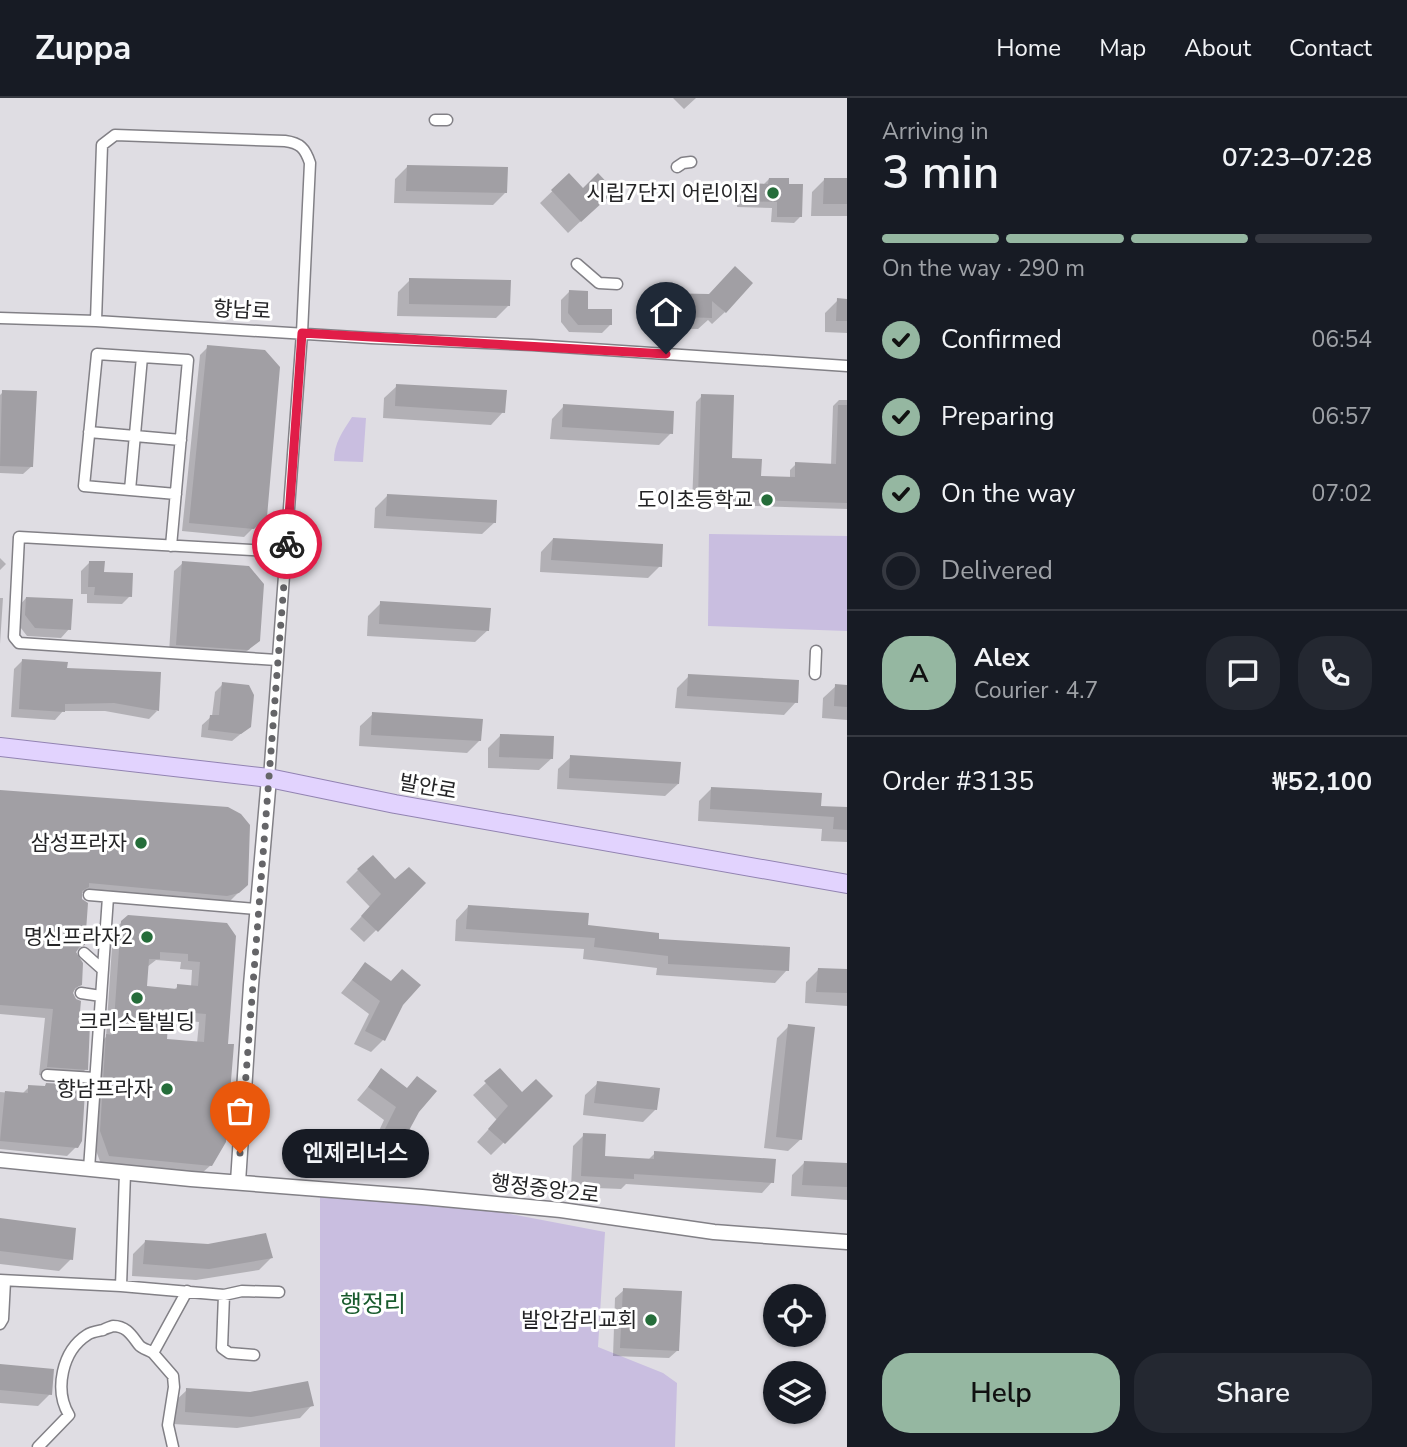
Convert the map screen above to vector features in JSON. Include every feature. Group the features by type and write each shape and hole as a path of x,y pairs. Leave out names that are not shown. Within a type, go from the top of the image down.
{"main road":[{"name":"발안로","path":"0,747 269,778 395,804 847,884"}],"street":[{"path":"435,120 447,120"},
{"path":"96,321 102,145 108,138 115,135 285,141 298,143 306,151 310,163 302,333 238,1182"},
{"path":"677,167 691,162"},
{"path":"577,264 599,284 617,284"},
{"name":"향남로","path":"0,318 532,345 847,366"},
{"path":"171,546 176,494 181,440 188,360 97,354 84,486 176,494"},
{"path":"130,490 142,357"},
{"path":"89,432 181,440"},
{"path":"277,660 23,644 15,640 19,537 286,552"},
{"path":"815,674 816,651"},
{"path":"167,902 168,890"},
{"path":"89,895 167,902 182,897 257,909"},
{"path":"89,1169 92,1084 108,897"},
{"path":"84,953 103,970"},
{"path":"81,993 101,996"},
{"path":"47,1076 92,1084"},
{"name":"행정중앙2로","path":"0,1160 533,1208 714,1233 847,1242"},
{"path":"121,1286 125,1173"},
{"path":"0,1324 3,1319 2,1280 224,1295 242,1291 279,1292"},
{"path":"153,1353 187,1291"},
{"path":"224,1295 222,1348 229,1353 254,1355"},
{"path":"37,1447 69,1415 61,1388 62,1374 76,1345 88,1335 113,1326 130,1332 140,1346 153,1353 173,1377 168,1425 173,1447"}],"shaded area":[{"path":"352,417 366,418 363,462 334,461 337,443"},
{"path":"709,534 847,536 847,631 708,626"},
{"path":"320,1189 422,1197 605,1232 598,1347 663,1373 677,1383 675,1447 320,1447"}],"building":[{"path":"407,165 508,167 507,193 406,191"},
{"path":"569,173 583,188 598,173 615,191 581,222 551,190"},
{"name":"시립7단지 어린이집","path":"769,178 789,178 789,184 803,184 802,217 777,217 777,202 742,201 743,183 768,184"},
{"path":"824,178 847,178 847,204 823,204"},
{"path":"735,266 753,283 726,313 712,301 712,318 656,316 656,293 709,294"},
{"path":"409,278 511,280 510,306 409,304"},
{"path":"569,290 588,291 588,309 612,309 612,325 578,325 568,313"},
{"path":"837,298 847,299 847,321 836,321"},
{"path":"207,345 265,350 280,367 267,517 254,529 189,523"},
{"path":"396,384 507,390 505,413 395,406"},
{"path":"2,390 37,391 33,467 0,466"},
{"path":"701,394 734,395 732,458 762,459 761,476 795,477 795,462 836,464 838,405 847,405 847,503 698,498"},
{"path":"563,404 674,411 673,434 562,427"},
{"path":"387,494 497,500 496,523 386,516"},
{"path":"553,538 663,544 662,567 551,560"},
{"path":"89,561 105,561 104,572 133,573 132,597 94,595 95,587 88,587"},
{"path":"182,561 249,566 264,584 260,641 248,650 176,645"},
{"path":"26,597 73,599 71,630 35,628 25,615"},
{"path":"380,601 491,608 489,631 379,624"},
{"path":"22,659 68,662 67,668 161,672 159,711 114,703 65,704 65,712 19,709"},
{"path":"688,674 799,680 798,703 687,696"},
{"path":"222,682 249,685 254,695 251,727 241,734 208,730 210,715 219,715"},
{"path":"835,684 847,685 847,707 834,706"},
{"path":"372,712 483,719 481,741 371,735"},
{"path":"500,734 554,736 553,759 499,757"},
{"path":"570,755 681,762 679,784 569,778"},
{"path":"711,787 822,793 821,806 847,807 847,830 833,829 834,817 710,809"},
{"path":"0,790 228,807 241,814 250,825 248,885 239,893 227,896 89,883 89,887 82,891 82,899 88,903 85,945 79,947 76,952 83,963 82,985 75,988 73,993 76,999 81,1001 79,1023 90,1024 88,1070 47,1067 53,1009 0,1005"},
{"path":"373,855 395,879 409,867 426,883 378,932 361,916 381,894 357,869"},
{"path":"468,905 589,913 588,925 659,933 659,939 790,947 789,971 668,964 668,956 594,947 595,938 466,929"},
{"path":"128,915 227,923 236,936 228,1044 234,1044 226,1142 212,1166 109,1156 100,1131 106,1034 113,1035 121,921","holes":["160,952 188,954 188,961 200,962 198,986 177,984 177,989 147,986 149,959 160,959","169,1011 206,1014 204,1042 167,1039"]},
{"path":"365,962 391,981 402,969 421,985 403,1005 385,1041 365,1031 380,1001 352,980"},
{"path":"818,968 847,969 847,993 816,992"},
{"path":"788,1024 815,1027 802,1140 776,1137"},
{"path":"381,1068 407,1088 417,1076 437,1091 419,1112 400,1147 381,1137 396,1107 368,1087"},
{"path":"500,1068 522,1092 536,1079 553,1096 505,1144 488,1129 508,1106 484,1081"},
{"path":"597,1081 660,1088 657,1110 594,1103"},
{"path":"46,1083 87,1085 82,1141 78,1148 0,1141 5,1091 28,1093 28,1085 45,1086"},
{"path":"583,1133 606,1134 605,1156 654,1159 654,1151 776,1159 774,1183 634,1174 634,1179 581,1176"},
{"path":"804,1161 847,1163 847,1187 802,1185"},
{"path":"0,1218 76,1228 73,1260 0,1251"},
{"path":"266,1233 273,1258 209,1269 143,1264 145,1240 208,1244"},
{"name":"발안감리교회","path":"623,1288 682,1291 679,1351 620,1348"},
{"path":"0,1364 54,1369 52,1395 0,1390"},
{"path":"308,1381 314,1406 251,1417 185,1412 186,1388 250,1392"}],"way so far":[{"path":"240,1153 287,544"}],"place":[{"name":"시립7단지 어린이집","path":"773,193"},
{"name":"도이초등학교","path":"767,500"},
{"name":"삼성프라자","path":"141,843"},
{"name":"명신프라자2","path":"147,937"},
{"name":"크리스탈빌딩","path":"137,998"},
{"name":"향남프라자","path":"167,1089"},
{"name":"엔제리너스","path":"240,1153"},
{"name":"발안감리교회","path":"651,1320"}],"district":[{"name":"행정리","path":"373,1304"}],"route":[{"path":"287,544 302,333 666,354"}]}
